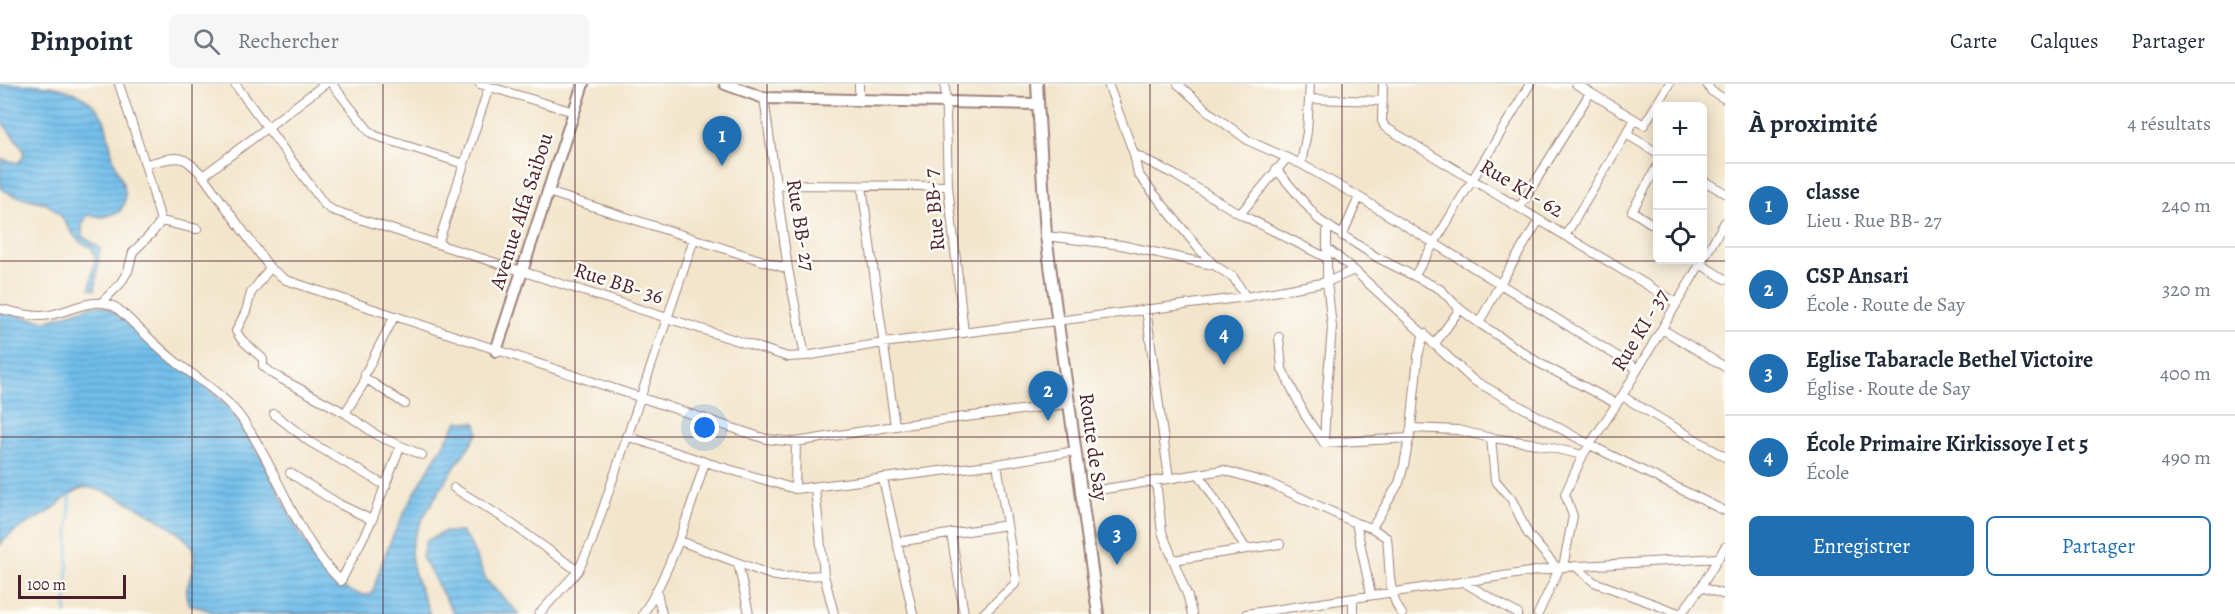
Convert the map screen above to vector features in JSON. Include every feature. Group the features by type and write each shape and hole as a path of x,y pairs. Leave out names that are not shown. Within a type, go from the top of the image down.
{"street":[{"path":"119,84 146,164 161,221"},
{"name":"Rue BB- 36","path":"236,84 324,204 332,210 788,357 1246,297 1327,282 1354,270"},
{"path":"203,176 325,84"},
{"path":"332,84 370,132 376,136 464,164"},
{"path":"480,84 574,112"},
{"name":"Avenue Alfa Saibou","path":"496,351 583,84"},
{"path":"725,84 764,99 1037,104"},
{"path":"859,84 860,100"},
{"name":"Rue BB- 7","path":"945,84 948,186 964,333"},
{"name":"Route de Say","path":"1037,84 1046,236 1067,404 1098,614"},
{"path":"1108,84 1134,154 1138,174 1214,265 1233,277 1246,297"},
{"path":"1178,84 1209,112 1249,141 1301,164 1359,197 1638,369"},
{"path":"1301,164 1307,132 1310,84"},
{"name":"Rue KI - 62","path":"1383,84 1382,121 1385,127 1677,303"},
{"path":"1414,275 1530,84"},
{"path":"1576,84 1641,124 1646,124 1669,84"},
{"path":"1707,84 1712,91 1725,99"},
{"path":"438,244 489,87"},
{"path":"1519,208 1590,93"},
{"name":"Rue BB- 27","path":"764,99 788,269 805,356"},
{"path":"1309,99 1383,101"},
{"path":"1565,236 1634,121"},
{"path":"1626,134 1653,150"},
{"path":"1134,154 1175,175 1240,214 1327,258"},
{"path":"146,164 185,158 203,176 270,268 285,280 766,438 796,442 895,426 1067,404"},
{"path":"1240,214 1287,158"},
{"path":"1276,169 1316,218 1327,226 1378,258 1440,289 1460,309 1539,363 1617,404"},
{"path":"1653,174 1632,211 1653,225"},
{"path":"1707,183 1725,193"},
{"path":"776,185 948,186"},
{"path":"862,186 895,426"},
{"path":"548,192 788,269"},
{"path":"1342,236 1359,197"},
{"path":"1479,323 1539,220"},
{"path":"161,221 197,230"},
{"path":"101,303 120,284 128,271 133,252 161,221"},
{"name":"Rue KI - 37","path":"1707,250 1725,222"},
{"path":"1324,443 1332,327 1327,282 1327,226"},
{"path":"1046,236 1121,245 1214,265"},
{"path":"539,614 578,571 592,541 694,238"},
{"path":"1327,248 1424,333 1473,380 1590,445 1725,511"},
{"path":"1700,264 1725,279"},
{"name":"Rue KI - 37","path":"1538,614 1560,567 1573,516 1565,494 1583,455 1622,396 1700,264"},
{"path":"270,268 251,293 237,333 263,359 262,364 267,370 345,413 378,436 422,455"},
{"path":"0,309 41,316 91,303 101,303 118,309 177,362 227,400 274,471 296,521 328,567 341,581 372,520 400,447"},
{"path":"1146,309 1169,479"},
{"path":"1434,345 1460,309"},
{"path":"345,413 365,378 394,317"},
{"path":"1662,329 1725,367"},
{"path":"1372,528 1399,483 1410,438 1416,372 1424,333"},
{"path":"1279,337 1282,369 1306,417 1324,443"},
{"path":"365,378 405,404"},
{"path":"1622,396 1725,457"},
{"path":"274,414 310,442 386,486"},
{"path":"1411,428 1458,430 1583,455"},
{"path":"626,436 795,489 997,464 1075,451"},
{"path":"1324,443 1410,438"},
{"path":"1491,438 1495,480 1512,500 1528,534 1560,567"},
{"path":"795,489 796,442"},
{"path":"643,614 657,593 680,541 705,462"},
{"path":"983,614 1015,584 997,464"},
{"path":"1080,493 1223,470 1271,484 1356,523 1372,528 1387,538 1395,604 1402,614"},
{"path":"290,473 339,504 372,520"},
{"path":"1199,474 1246,549"},
{"path":"883,479 913,614"},
{"path":"1156,481 1162,532 1188,597 1192,614"},
{"path":"454,488 505,519 578,571"},
{"path":"815,488 824,574 834,614"},
{"path":"1356,523 1371,595"},
{"path":"897,542 1007,525"},
{"path":"951,533 963,614"},
{"path":"680,541 782,577 824,574"},
{"path":"1173,560 1280,544"},
{"path":"1575,566 1594,582 1681,614 1725,547"},
{"path":"1247,614 1560,567 1718,558"},
{"path":"738,563 749,614"},
{"path":"1465,583 1518,614"},
{"path":"1701,586 1725,595"},
{"path":"657,593 662,614"},
{"path":"1353,598 1353,614"}],"water":[{"path":"0,84 61,88 86,99 104,120 123,185 125,201 119,212 104,217 88,215 82,224 82,236 100,248 95,290 90,288 95,257 91,247 79,241 50,206 8,193 1,187 2,159 18,163 24,156 22,147 0,120"},
{"path":"94,305 107,307 173,357 233,413 258,451 315,558 341,586 356,593 372,594 379,570 398,526 420,483 458,421 476,423 478,433 428,510 413,541 411,552 413,568 430,614 219,614 189,604 187,592 194,554 186,539 141,509 106,492 92,488 82,488 73,492 49,512 16,530 0,545 0,312 46,321"},
{"path":"444,532 461,532 469,541 486,580 519,614 454,614 422,557 426,541"}],"waterway":[{"path":"66,614 70,495"}],"place":[{"name":"classe","path":"722,166"},
{"name":"École Primaire Kirkissoye I et 5","path":"1224,365"},
{"name":"CSP Ansari","path":"1048,421"},
{"name":"Eglise Tabaracle Bethel Victoire","path":"1117,565"}]}
